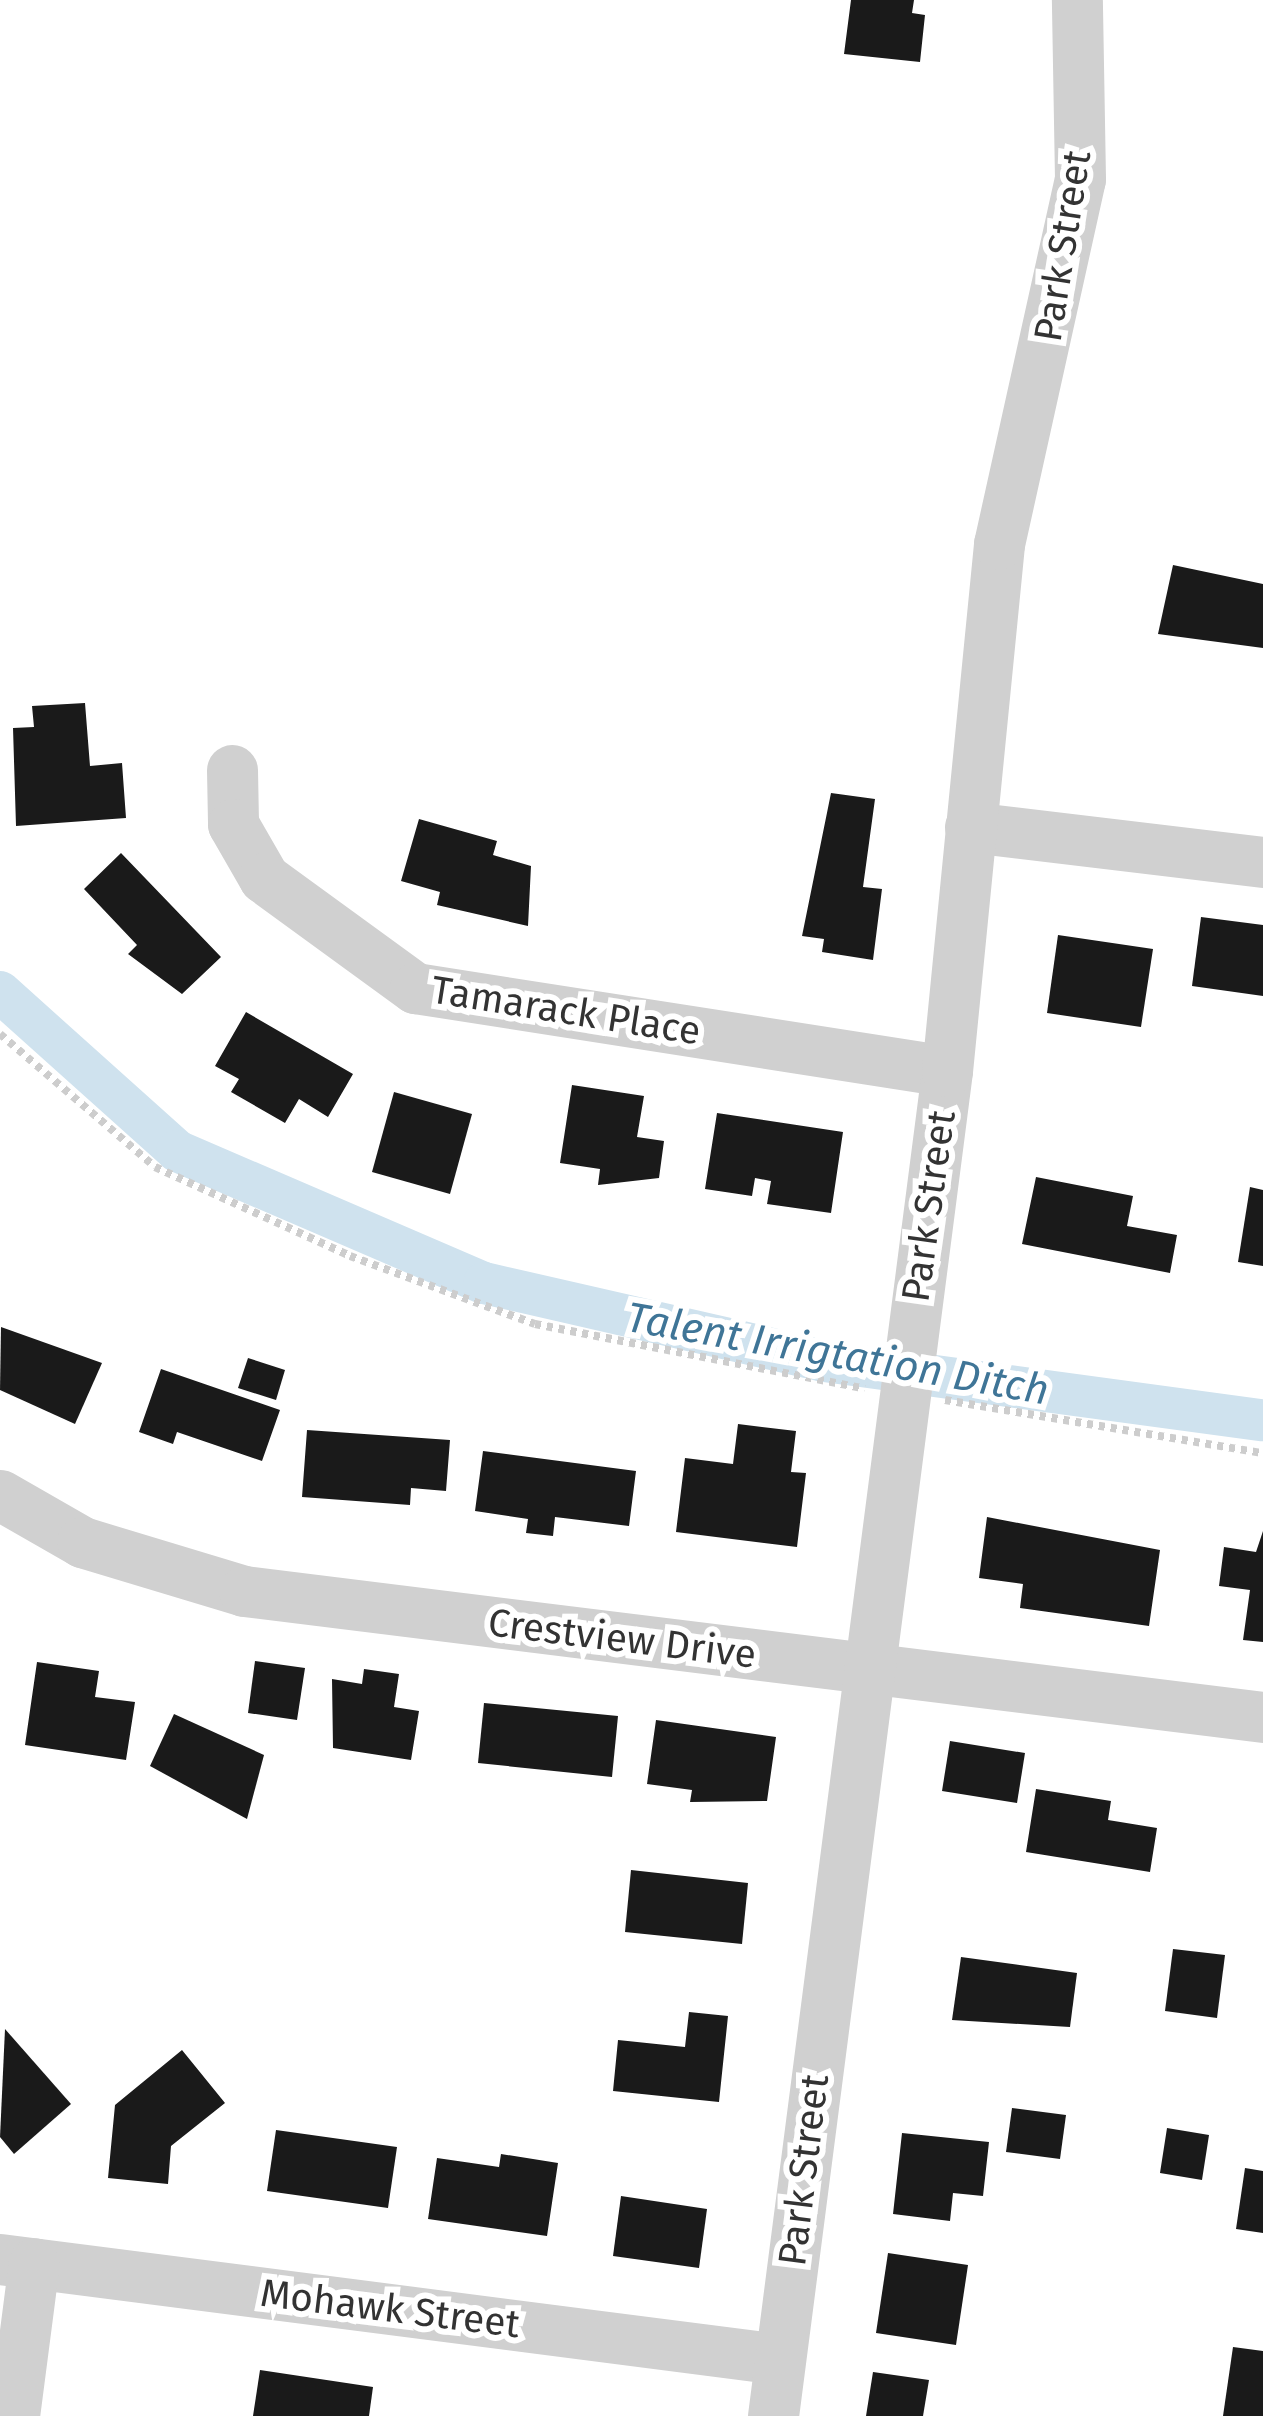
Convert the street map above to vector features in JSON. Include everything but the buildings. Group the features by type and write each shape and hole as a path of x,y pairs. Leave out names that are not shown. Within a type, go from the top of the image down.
{"street":[{"name":"Park Street","path":"773,2416 947,1071 999,544 1080,178 1077,0"},
{"name":"Tamarack Place","path":"232,770 233,824 264,878 415,988 947,1071"},
{"path":"970,827 1263,862"},
{"name":"Crestview Drive","path":"0,1495 82,1542 244,1591 1263,1718"},
{"path":"14,2416 17,2261"},
{"name":"Mohawk Street","path":"17,2261 780,2359"}],"path":[{"path":"0,1034 155,1167 350,1256 535,1324 906,1372 1263,1453"}],"waterway":[{"name":"Talent Irrigtation Ditch","path":"0,992 177,1151 484,1283 824,1361 1263,1420"}]}
